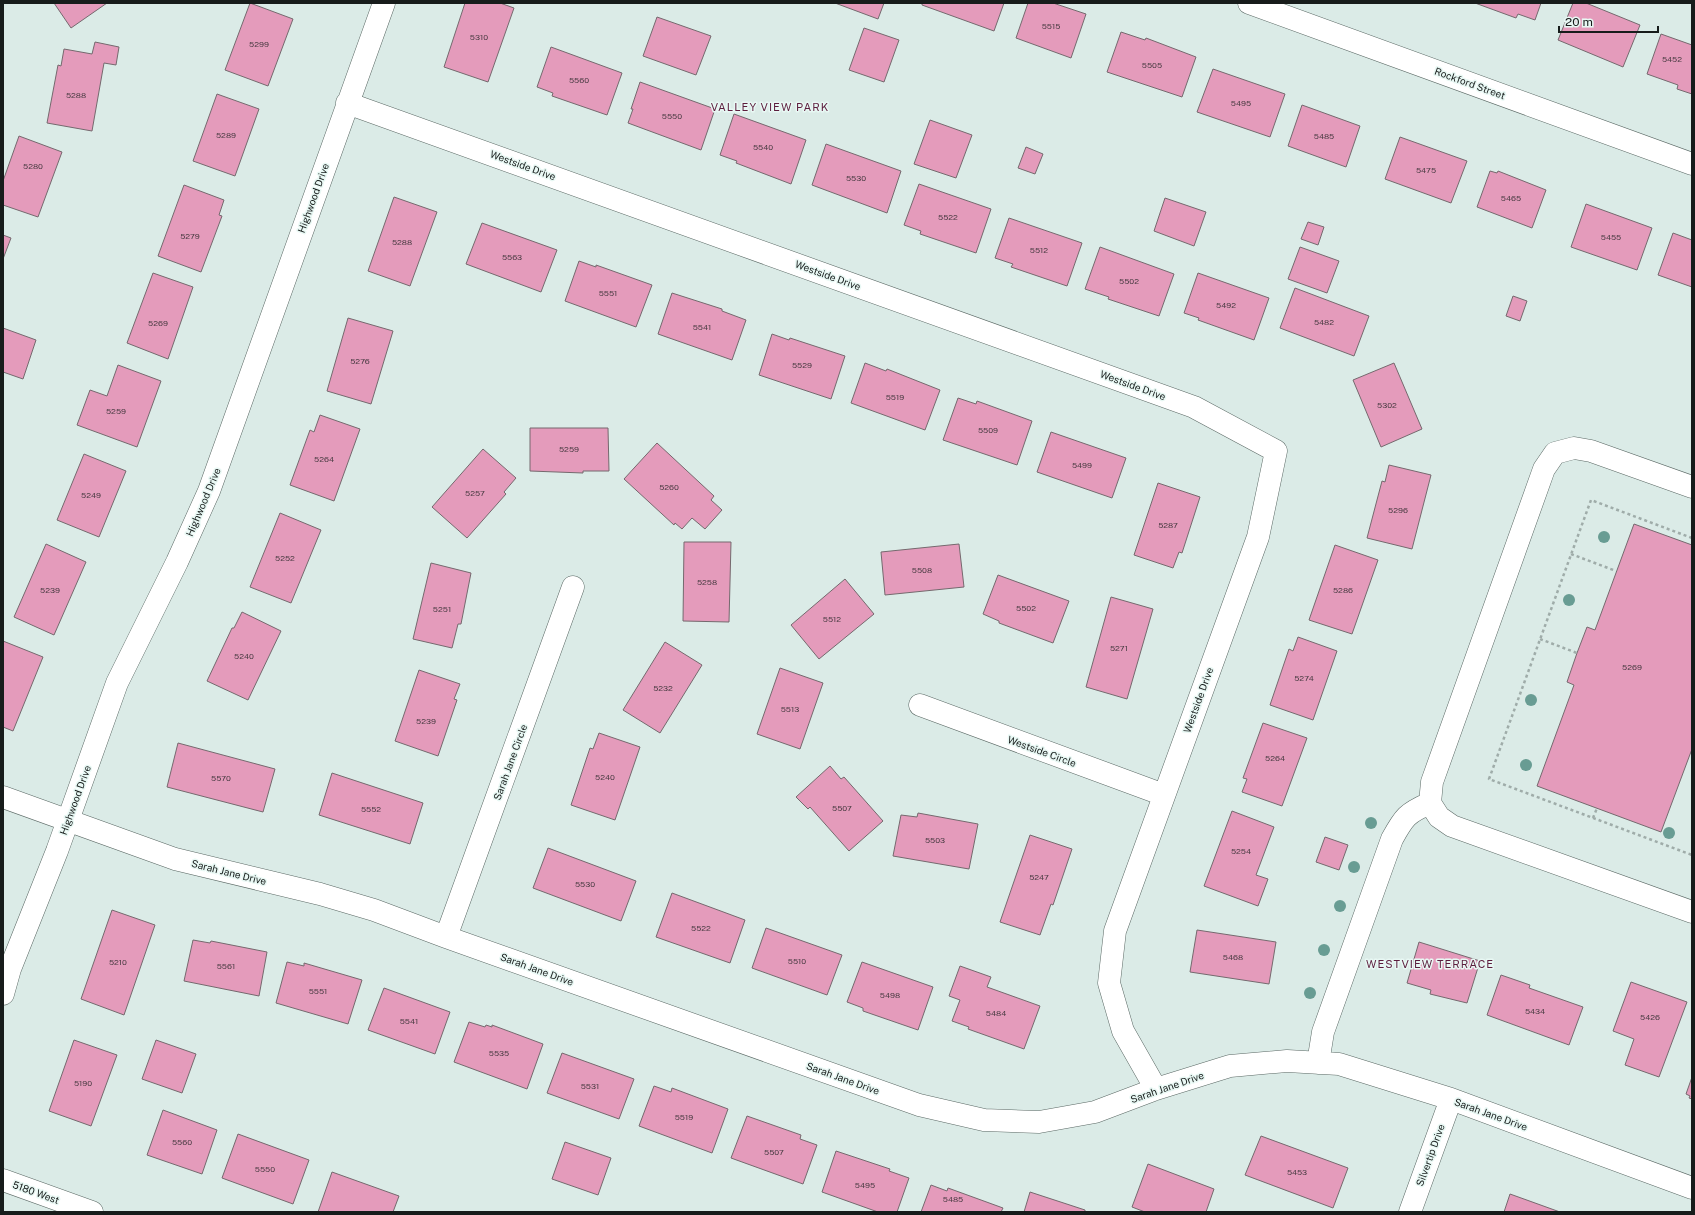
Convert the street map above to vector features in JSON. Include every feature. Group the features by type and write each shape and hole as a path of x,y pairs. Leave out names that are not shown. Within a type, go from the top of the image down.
{"street":[{"name":"Highwood Drive","path":"3,994 10,968 68,821 118,683 177,562 209,491 384,3"},
{"name":"Rockford Street","path":"1249,3 1692,164"},
{"name":"Westside Drive","path":"347,103 1194,407 1276,451 1258,537 1115,931 1109,983 1122,1031 1156,1089"},
{"path":"1692,486 1591,451 1574,448 1555,453 1541,477 1432,782 1430,804 1439,817 1452,826 1692,912"},
{"name":"Sarah Jane Circle","path":"446,937 573,587"},
{"name":"Westside Circle","path":"920,705 1164,795"},
{"name":"Sarah Jane Drive","path":"3,797 175,859 327,896 374,910 919,1105 984,1120 1039,1122 1095,1112 1156,1089 1230,1066 1287,1061 1340,1064 1451,1099 1692,1188"},
{"path":"1318,1063 1324,1032 1392,839 1402,820 1412,811 1430,804"},
{"name":"Silvertip Drive","path":"1410,1212 1451,1099"},
{"name":"5180 West","path":"3,1180 92,1212"}],"path":[{"path":"1692,538 1591,500 1489,779 1692,855"},
{"path":"1571,554 1616,571"},
{"path":"1540,639 1577,653"},
{"path":"1593,818 1597,808"}],"building":[{"path":"54,3 107,3 71,28"},
{"path":"250,3 293,19 268,86 225,70"},
{"path":"465,3 500,3 514,8 488,82 444,67"},
{"path":"835,3 884,3 878,19"},
{"path":"922,3 1004,3 994,31 922,5"},
{"path":"1028,3 1053,3 1086,14 1071,58 1016,38"},
{"path":"1475,3 1541,3 1535,20 1518,14 1516,18"},
{"path":"1573,3 1586,3 1640,25 1623,67 1558,40"},
{"path":"657,17 711,36 696,75 643,56"},
{"path":"864,28 899,40 884,82 849,70"},
{"path":"1121,32 1145,40 1146,38 1196,57 1182,97 1107,72"},
{"path":"1661,34 1692,45 1692,94 1677,89 1678,85 1647,74"},
{"path":"95,42 119,47 116,65 104,63 92,131 47,123 58,65 61,66 64,49 92,54"},
{"path":"551,47 622,73 607,115 552,96 553,93 537,87"},
{"path":"1213,69 1285,94 1270,137 1197,112"},
{"path":"640,82 715,109 701,150 628,123"},
{"path":"217,94 259,109 235,176 193,161"},
{"path":"1302,105 1360,126 1346,167 1288,146"},
{"path":"734,114 806,140 791,184 736,163 737,161 720,155"},
{"path":"930,120 972,135 956,178 914,164"},
{"path":"19,136 62,152 38,217 3,205 3,181"},
{"path":"1400,137 1467,161 1451,203 1385,179"},
{"path":"826,144 901,171 887,213 812,185"},
{"path":"1026,147 1043,154 1035,174 1018,168"},
{"path":"1490,171 1497,173 1498,171 1546,190 1532,228 1477,207"},
{"path":"919,184 991,209 976,253 920,234 921,231 904,225"},
{"path":"184,185 224,200 219,215 222,216 201,272 158,256"},
{"path":"394,197 437,212 410,286 368,271"},
{"path":"1165,198 1206,212 1194,246 1154,231"},
{"path":"1586,204 1652,228 1637,270 1571,247"},
{"path":"1009,218 1082,243 1067,286 1011,267 1013,264 995,258"},
{"path":"1308,222 1324,227 1318,245 1301,239"},
{"path":"482,223 557,250 541,292 466,264"},
{"path":"1673,233 1692,240 1692,287 1658,275"},
{"path":"3,235 11,238 3,259"},
{"path":"1100,247 1174,274 1159,316 1108,299 1109,297 1085,289"},
{"path":"1300,247 1339,261 1327,293 1288,279"},
{"path":"579,261 596,267 596,265 652,285 636,327 565,301"},
{"path":"153,273 193,287 168,359 127,343"},
{"path":"1198,273 1269,298 1254,340 1198,320 1199,318 1184,313"},
{"path":"1295,288 1369,316 1354,356 1280,328"},
{"path":"672,293 722,309 722,311 746,320 732,360 658,334"},
{"path":"1513,296 1527,301 1520,321 1506,316"},
{"path":"348,318 393,331 371,404 327,391"},
{"path":"3,328 36,340 23,379 3,372"},
{"path":"772,334 789,340 790,338 845,356 831,399 759,375"},
{"path":"865,363 886,371 887,369 940,390 925,430 851,403"},
{"path":"1394,363 1422,429 1381,447 1353,380"},
{"path":"118,365 161,381 137,447 77,425 90,390 107,396"},
{"path":"958,398 976,404 977,401 1032,421 1017,465 943,440"},
{"path":"320,415 360,429 334,501 290,485 310,430 314,432"},
{"path":"530,428 608,428 609,471 583,471 583,473 530,471"},
{"path":"1051,432 1126,458 1112,498 1037,472"},
{"path":"657,443 714,496 711,500 722,510 705,529 692,518 682,529 675,523 674,525 624,479"},
{"path":"483,449 516,478 504,492 506,494 467,538 432,507"},
{"path":"84,454 126,471 99,537 57,520"},
{"path":"1389,465 1431,475 1412,549 1367,538 1382,481 1385,482"},
{"path":"1158,483 1200,497 1182,553 1179,552 1173,568 1134,555"},
{"path":"280,513 321,530 291,603 250,587"},
{"path":"1634,524 1692,545 1692,749 1661,832 1537,786 1574,685 1567,682 1577,653 1587,627 1595,630"},
{"path":"684,542 731,542 729,622 683,621"},
{"path":"46,544 86,562 54,635 14,617"},
{"path":"959,544 964,587 885,595 881,552"},
{"path":"1335,545 1378,560 1352,634 1309,620"},
{"path":"431,563 471,573 461,624 458,624 452,648 413,639"},
{"path":"998,575 1069,601 1053,643 999,623 999,621 983,614"},
{"path":"845,579 874,614 819,659 791,625"},
{"path":"1111,597 1153,609 1127,699 1086,687"},
{"path":"242,612 281,631 248,700 207,681 232,628 234,628"},
{"path":"1298,637 1337,651 1313,720 1270,705 1289,649 1293,651"},
{"path":"3,641 43,657 13,731 3,727"},
{"path":"665,642 702,665 660,733 623,710"},
{"path":"780,668 823,683 800,749 757,734"},
{"path":"419,670 460,684 454,699 457,700 438,756 395,741"},
{"path":"1263,723 1307,738 1282,806 1242,792 1247,779 1243,778"},
{"path":"599,733 640,747 615,820 571,805 590,748 593,749"},
{"path":"178,743 275,769 263,812 167,787"},
{"path":"830,766 841,779 844,777 883,821 849,851 810,807 808,809 796,797"},
{"path":"332,773 423,803 410,844 319,815"},
{"path":"1232,811 1274,827 1256,875 1268,879 1258,906 1204,886"},
{"path":"918,813 978,824 969,869 893,856 901,815 917,817"},
{"path":"1030,835 1072,849 1053,905 1051,904 1040,935 1000,922"},
{"path":"1325,837 1348,845 1339,870 1316,862"},
{"path":"548,848 636,881 621,921 533,888"},
{"path":"672,893 745,920 730,963 656,937"},
{"path":"112,910 155,925 124,1015 81,999"},
{"path":"766,928 842,955 827,995 752,968"},
{"path":"1197,930 1276,942 1269,984 1190,972"},
{"path":"193,940 210,943 211,941 267,952 259,996 184,981"},
{"path":"1419,942 1480,961 1467,1003 1430,994 1431,990 1407,983"},
{"path":"287,962 304,966 304,963 362,980 348,1024 276,1003"},
{"path":"862,962 933,987 918,1030 863,1011 863,1008 847,1002"},
{"path":"960,966 991,977 987,987 1040,1006 1024,1049 968,1029 969,1027 952,1021 960,1000 949,996"},
{"path":"1501,975 1530,985 1529,988 1583,1007 1569,1045 1487,1015"},
{"path":"1631,982 1687,1002 1659,1077 1625,1065 1634,1039 1613,1031"},
{"path":"384,988 450,1012 435,1054 368,1030"},
{"path":"469,1022 485,1027 486,1025 492,1027 492,1025 543,1044 527,1089 454,1062"},
{"path":"74,1040 117,1055 91,1126 49,1111"},
{"path":"156,1040 196,1054 182,1093 142,1079"},
{"path":"562,1053 634,1079 619,1119 547,1093"},
{"path":"1692,1077 1692,1099 1686,1094"},
{"path":"654,1086 671,1092 672,1088 728,1109 712,1153 639,1126"},
{"path":"163,1110 217,1130 202,1174 147,1155"},
{"path":"747,1116 801,1135 800,1139 817,1145 803,1184 731,1158"},
{"path":"238,1134 309,1160 293,1204 222,1178"},
{"path":"1261,1136 1348,1168 1333,1208 1245,1175"},
{"path":"565,1142 611,1158 598,1195 552,1179"},
{"path":"836,1151 890,1169 889,1171 909,1178 897,1212 878,1212 822,1192"},
{"path":"1148,1164 1214,1189 1206,1212 1145,1212 1132,1207"},
{"path":"332,1172 399,1196 393,1212 318,1212"},
{"path":"931,1185 947,1191 948,1188 1003,1208 1001,1212 921,1212"},
{"path":"1030,1192 1085,1210 1085,1212 1024,1212"},
{"path":"1510,1194 1560,1212 1504,1212"}],"district":[{"name":"VALLEY VIEW PARK","path":"770,107"},
{"name":"WESTVIEW TERRACE","path":"1430,964"}]}
